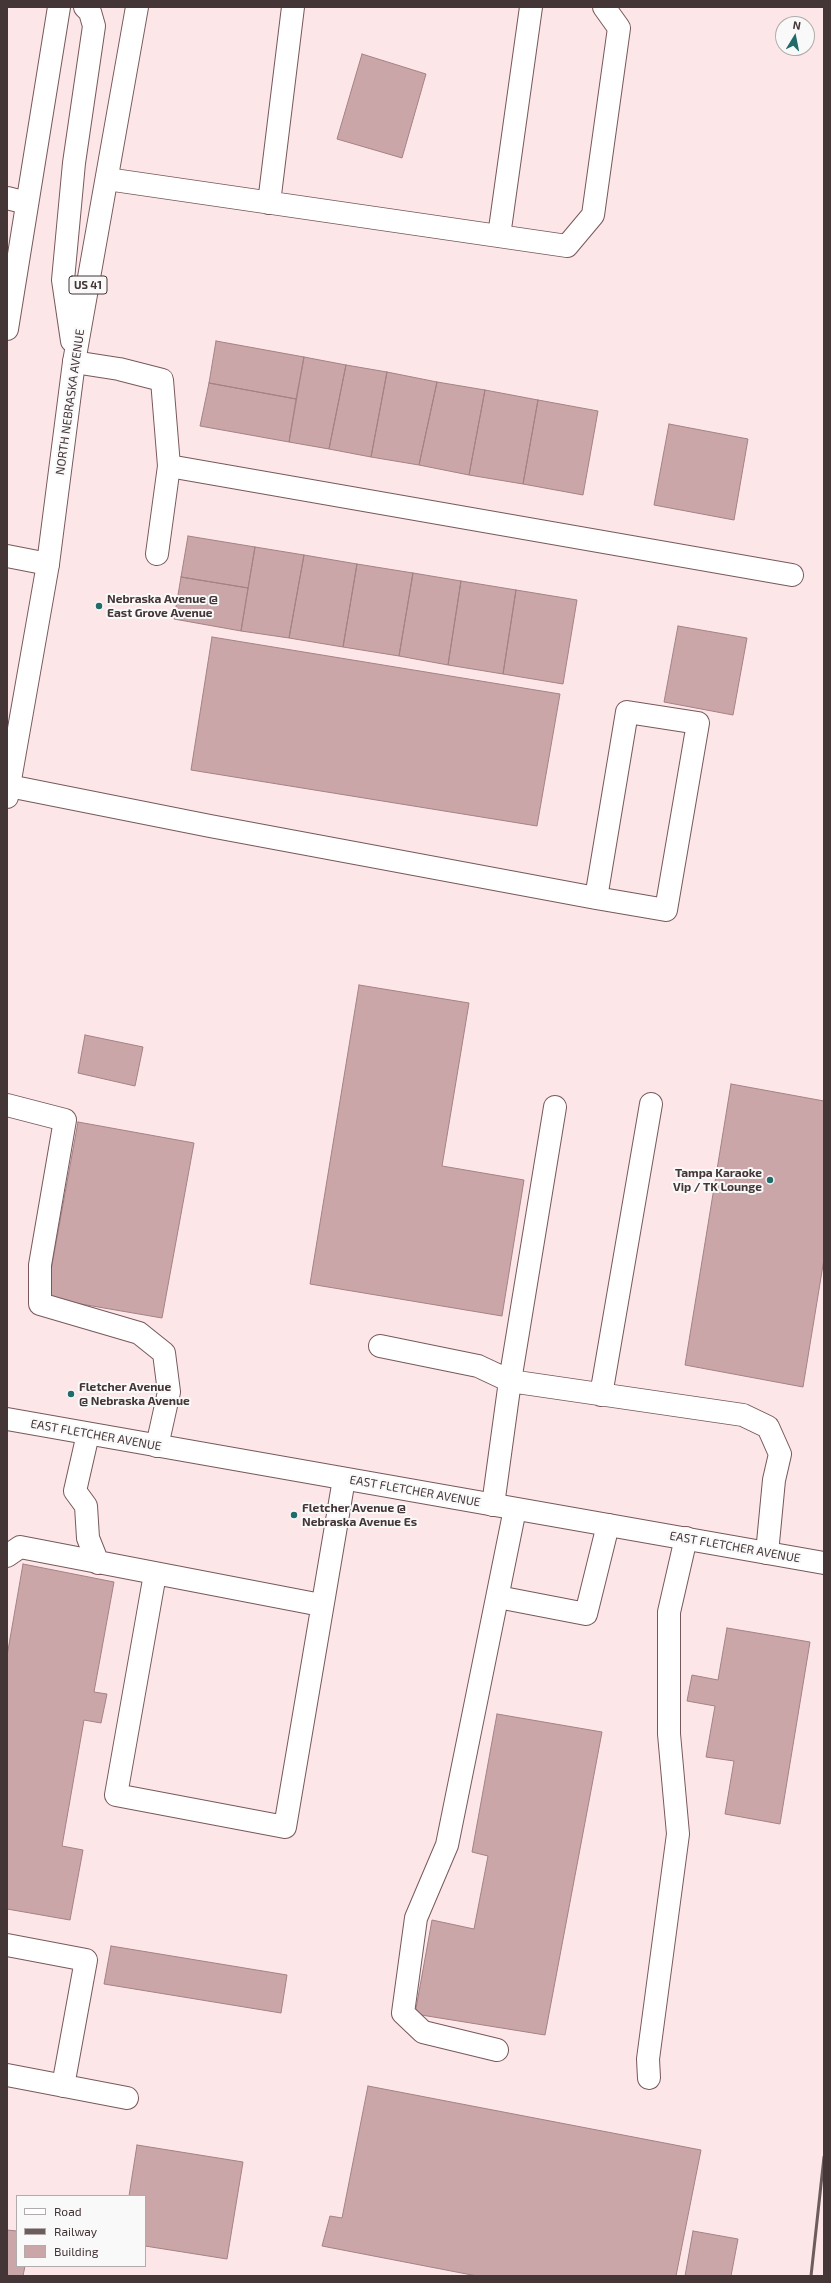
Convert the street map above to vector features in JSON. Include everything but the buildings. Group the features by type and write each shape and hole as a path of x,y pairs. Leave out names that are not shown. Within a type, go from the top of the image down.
{"main road":[{"path":"7,328 17,200 59,7"},
{"path":"84,7 90,12 94,26 74,163 63,280 74,362 119,369 162,380 169,466 157,554"},
{"name":"NORTH NEBRASKA AVENUE","path":"8,792 48,564 74,362 137,7"},
{"path":"269,203 293,7"},
{"path":"499,236 531,7"},
{"path":"107,179 567,246 593,215 619,28 604,7"},
{"path":"169,466 792,575"},
{"path":"7,556 48,564"},
{"path":"8,792 210,826 596,898 666,910 698,723 627,712 596,898"},
{"path":"601,1395 651,1104"},
{"path":"7,1105 65,1120 40,1266 40,1304 139,1333 164,1353 169,1392 157,1446"},
{"path":"493,1505 510,1381 555,1107"},
{"path":"380,1346 478,1366 510,1381 743,1415 768,1427 780,1454 774,1480 767,1553"},
{"name":"EAST FLETCHER AVENUE","path":"7,1419 824,1563"},
{"path":"88,1434 75,1491 86,1506 88,1538 98,1563"},
{"path":"155,1574 116,1795 285,1827 321,1605 344,1479"},
{"path":"497,2050 423,2032 403,2013 416,1918 448,1845 515,1509"},
{"path":"498,1597 586,1614 608,1525"},
{"path":"649,2078 648,2059 678,1834 669,1734 669,1612 686,1538"},
{"path":"7,1556 20,1547 321,1605"},
{"path":"7,1945 86,1960 63,2086"},
{"path":"7,2075 127,2098"}],"railway":[{"path":"811,2276 824,2157"}],"place":[{"name":"Nebraska Avenue @ East Grove Avenue","path":"99,606"},
{"name":"Tampa Karaoke Vip / TK Lounge","path":"770,1180"},
{"name":"Fletcher Avenue @ Nebraska Avenue","path":"71,1394"},
{"name":"Fletcher Avenue @ Nebraska Avenue Es","path":"294,1515"}]}
